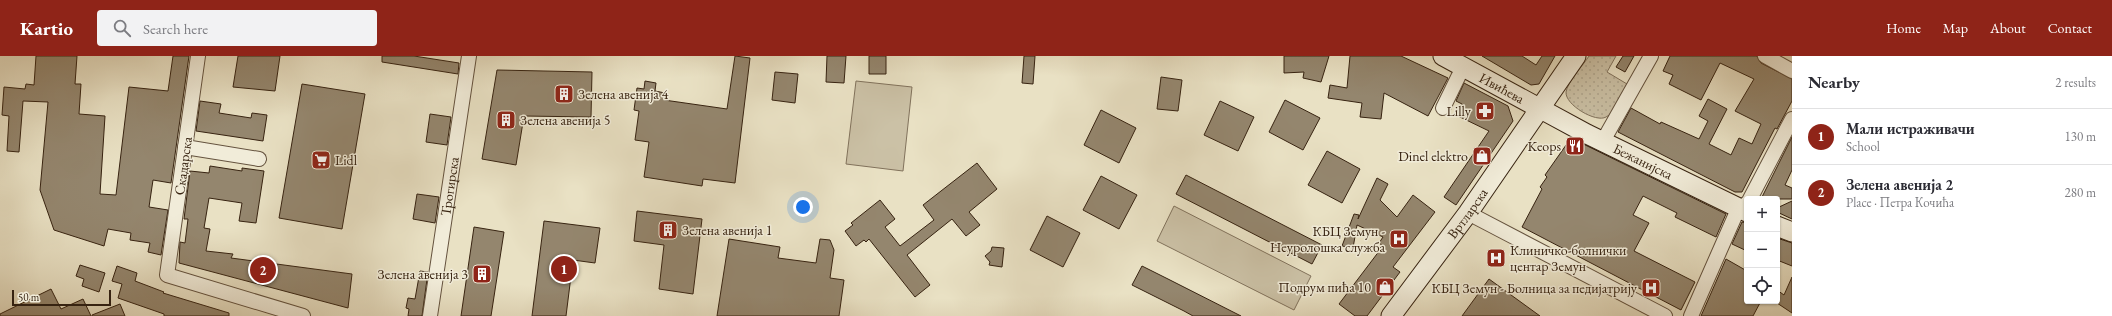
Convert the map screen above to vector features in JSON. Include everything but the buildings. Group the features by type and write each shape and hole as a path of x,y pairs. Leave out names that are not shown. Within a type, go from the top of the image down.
{"main road":[{"name":"Ивићева","path":"1443,56 1540,109"},
{"name":"Вртларска","path":"1391,316 1468,213 1576,56"},
{"name":"Бежанијска","path":"1540,109 1603,141 1744,205"},
{"path":"1780,227 1792,232"}],"street":[{"name":"Скадарска","path":"198,56 167,276 303,316"},
{"name":"Трогирска","path":"430,316 469,56"},
{"path":"1603,141 1651,56"},
{"path":"1765,56 1792,71"},
{"path":"1443,108 1463,67"},
{"path":"1751,196 1792,119"},
{"path":"185,147 258,160"},
{"path":"1691,316 1735,216 1744,208"},
{"path":"1468,213 1665,316"}],"shaded area":[{"path":"1589,56 1616,56 1607,72 1627,84 1619,103 1610,115 1606,117 1595,117 1582,112 1570,102 1567,97 1567,88"},
{"path":"856,81 912,87 903,171 846,164"},
{"path":"1174,206 1311,276 1294,310 1157,241"}],"place":[{"name":"Зелена авенија 4","path":"564,94"},
{"name":"Lilly","path":"1485,111"},
{"name":"Зелена авенија 5","path":"506,120"},
{"name":"Keops","path":"1575,146"},
{"name":"Dinel elektro","path":"1482,156"},
{"name":"Lidl","path":"321,160"},
{"name":"Зелена авенија 1","path":"668,230"},
{"name":"КБЦ Земун - Неуролошка служба","path":"1399,239"},
{"name":"Клиничко-болнички центар Земун","path":"1496,258"},
{"name":"Мали истраживачи","path":"564,269"},
{"name":"Зелена авенија 2","path":"263,270"},
{"name":"Зелена авенија 3","path":"482,274"},
{"name":"Подрум пића 10","path":"1385,287"},
{"name":"КБЦ Земун - Болница за педијатрију","path":"1651,288"}]}
